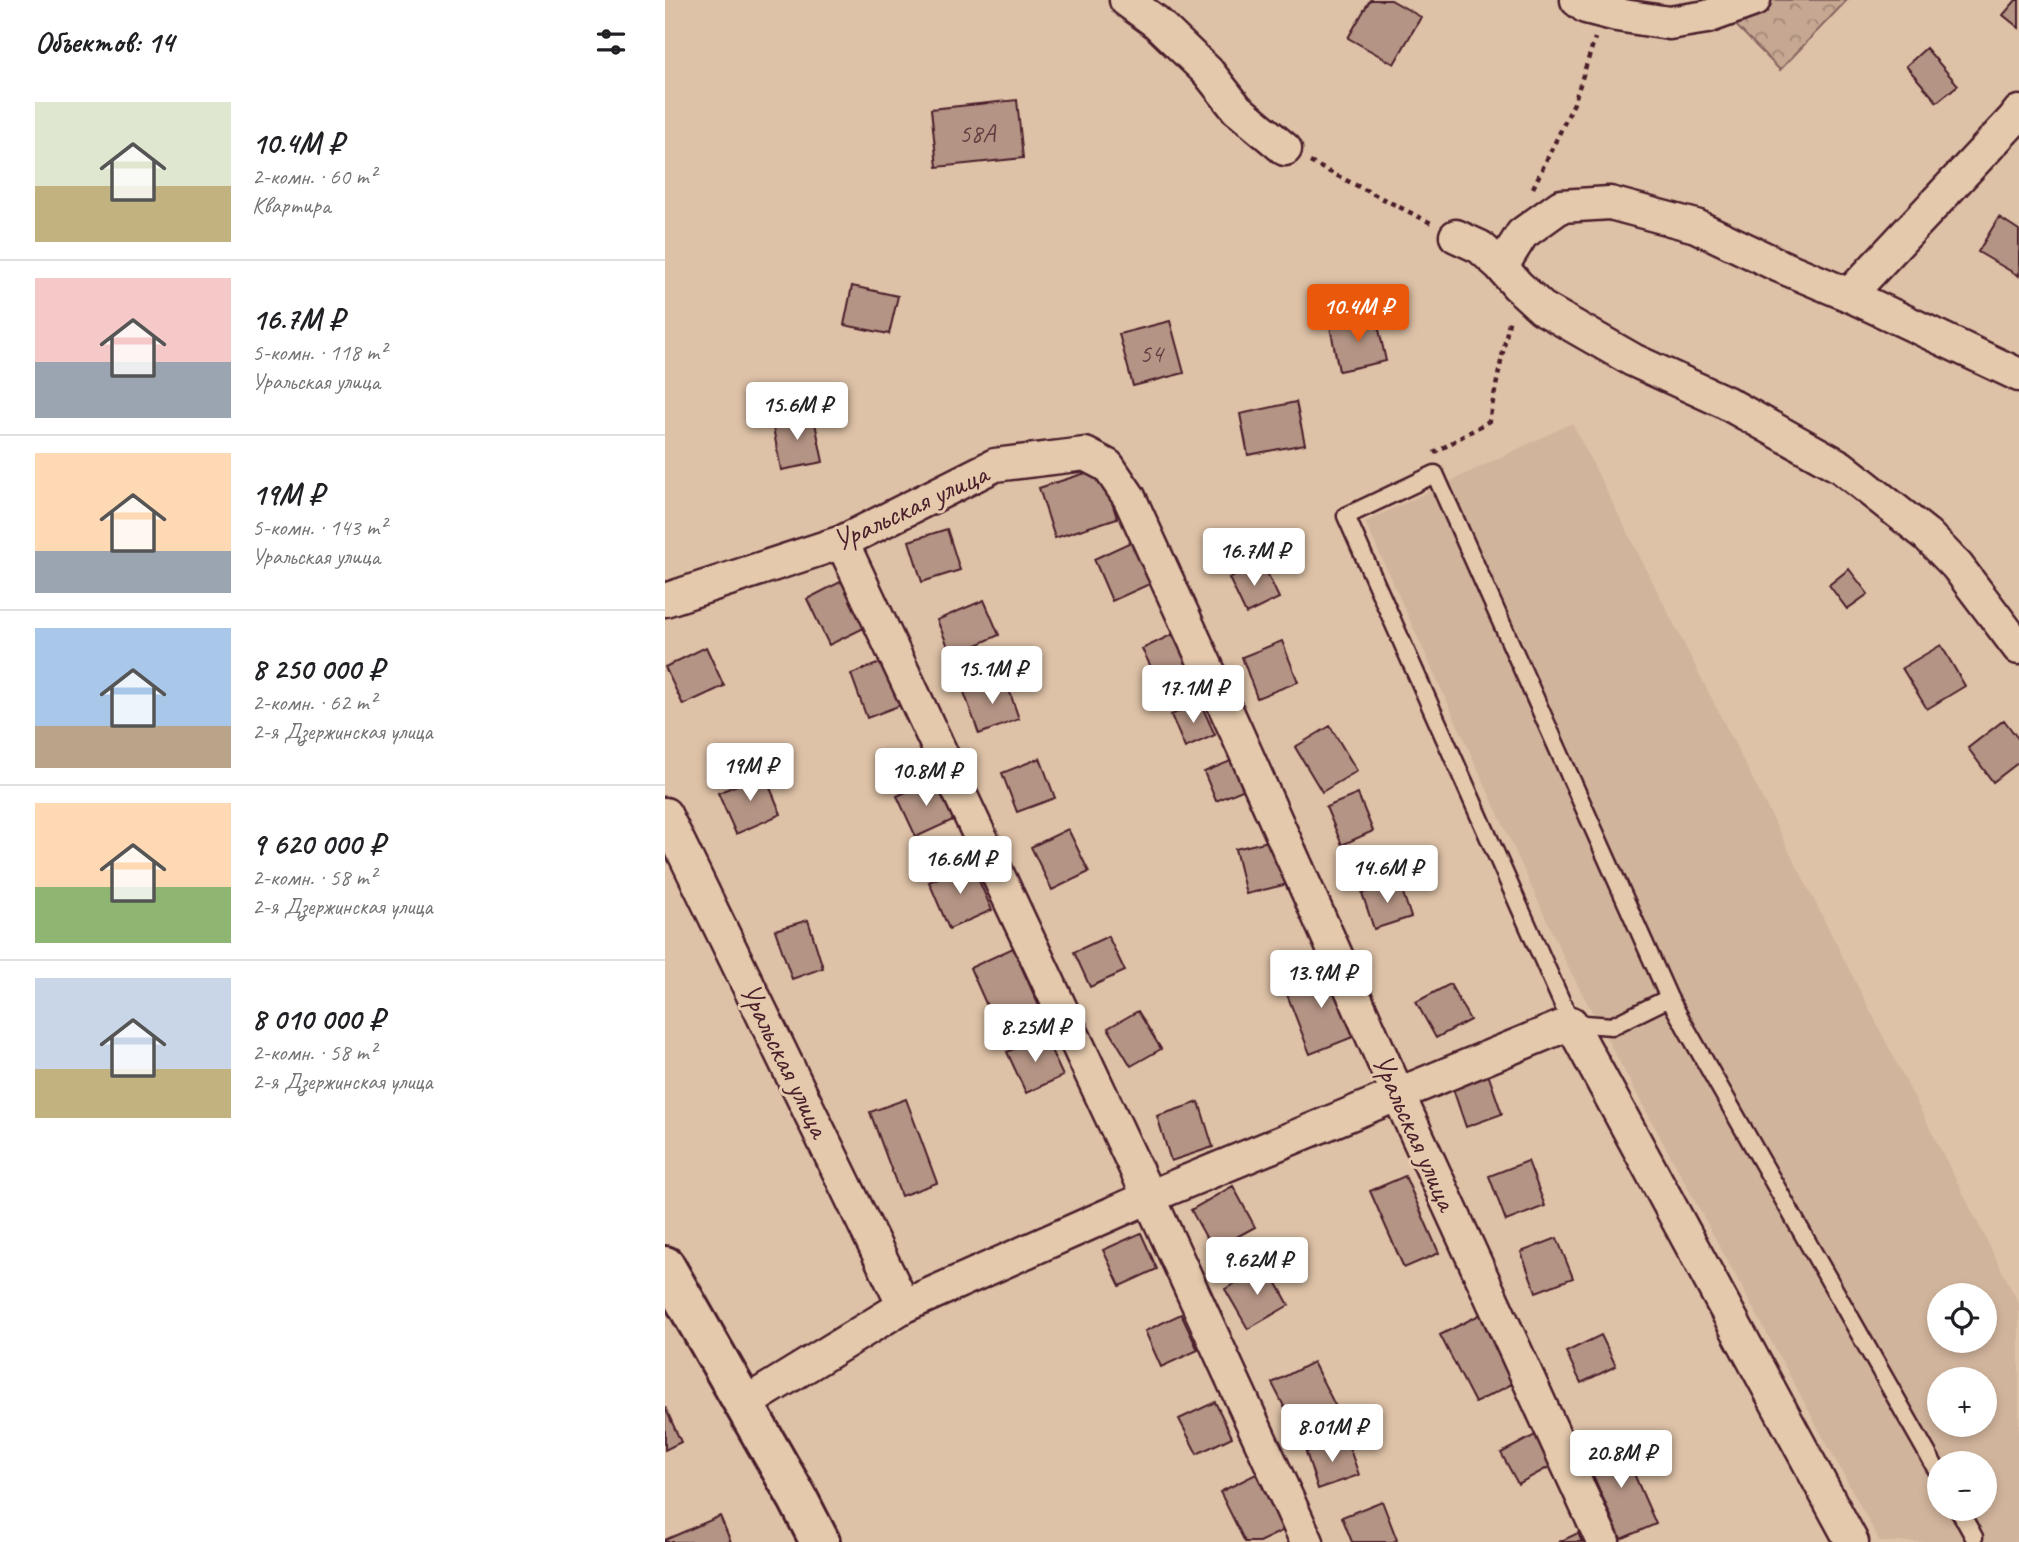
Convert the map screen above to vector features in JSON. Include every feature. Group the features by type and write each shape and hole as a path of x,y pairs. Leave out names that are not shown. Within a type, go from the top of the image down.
{"street":[{"path":"1126,0 1156,22 1208,72 1237,109 1285,149"},
{"path":"1590,6 1617,16 1669,23 1707,17 1754,0"},
{"path":"1849,295 2019,112"},
{"path":"1508,275 1507,258 1522,234 1560,206 1610,203 1696,226 2019,375"},
{"path":"1456,236 1480,247 1542,308 1633,360 1725,402 1841,467 1927,535 1957,566 2019,648"},
{"name":"Уральская улица","path":"665,600 842,541 995,465 1085,454 1108,466 1129,497 1603,1542"},
{"path":"842,541 1307,1542"},
{"name":"Уральская улица","path":"665,814 904,1306"},
{"path":"744,1404 904,1306 1149,1197 1571,1023 1852,1542"},
{"path":"665,1266 820,1542"}],"lane":[{"path":"1669,998 1612,1026 1571,1023 1346,516 1435,474 1669,998 1927,1453"},
{"path":"1965,1521 1974,1536"}],"path":[{"path":"1531,192 1574,103 1590,6"},
{"path":"1285,149 1456,236"},
{"path":"1428,456 1489,421 1508,275"}],"shaded area":[{"path":"1572,423 2019,1304 2019,1542 1880,1542 1569,969 1365,522"}],"green space":[{"path":"1711,0 1847,0 1780,70"}],"building":[{"path":"1370,0 1391,0 1421,17 1394,64 1348,38"},
{"path":"2019,0 2019,28 2003,15"},
{"path":"1926,48 1958,85 1937,102 1906,66"},
{"path":"1017,100 1023,158 937,167 931,109"},
{"path":"1999,217 2019,230 2019,276 1978,252"},
{"path":"852,286 898,296 889,334 844,325"},
{"path":"1376,316 1386,361 1339,371 1330,327"},
{"path":"1170,321 1184,373 1133,386 1119,334"},
{"path":"1296,402 1305,444 1248,455 1240,414"},
{"path":"813,413 823,462 781,470 772,422"},
{"path":"1101,468 1117,518 1055,538 1039,488"},
{"path":"947,529 960,570 922,582 909,541"},
{"path":"1135,540 1154,582 1112,601 1094,559"},
{"path":"1262,562 1279,598 1246,614 1229,578"},
{"path":"1849,569 1868,594 1847,609 1829,585"},
{"path":"842,581 864,628 829,645 807,599"},
{"path":"984,600 999,635 952,656 937,620"},
{"path":"1179,631 1194,662 1157,679 1142,649"},
{"path":"1282,641 1298,682 1257,698 1242,657"},
{"path":"1941,645 1965,686 1927,709 1902,668"},
{"path":"706,647 724,686 683,705 665,667"},
{"path":"885,661 901,705 867,718 851,674"},
{"path":"1005,678 1019,719 979,734 964,692"},
{"path":"1200,702 1215,735 1185,748 1171,715"},
{"path":"2004,720 2019,740 2019,762 1993,782 1968,748"},
{"path":"1330,726 1357,771 1322,792 1295,747"},
{"path":"1040,758 1055,798 1017,812 1002,773"},
{"path":"1233,760 1245,789 1216,801 1204,772"},
{"path":"764,773 781,814 736,834 718,793"},
{"path":"936,778 955,819 916,837 897,796"},
{"path":"1358,794 1373,831 1342,845 1326,807"},
{"path":"1068,829 1089,872 1052,890 1031,847"},
{"path":"1277,839 1288,884 1246,894 1235,849"},
{"path":"971,863 992,910 949,929 929,882"},
{"path":"1399,881 1411,917 1374,929 1362,893"},
{"path":"808,920 823,968 792,979 775,930"},
{"path":"1108,936 1125,971 1090,987 1074,952"},
{"path":"1013,948 1039,1006 996,1026 970,968"},
{"path":"1332,966 1358,1035 1310,1054 1283,984"},
{"path":"1450,984 1470,1020 1436,1038 1416,1002"},
{"path":"1138,1011 1161,1049 1131,1066 1108,1028"},
{"path":"1044,1035 1063,1076 1026,1093 1007,1052"},
{"path":"1488,1074 1502,1114 1466,1127 1452,1086"},
{"path":"906,1099 937,1183 901,1196 870,1112"},
{"path":"1199,1102 1213,1147 1171,1161 1157,1116"},
{"path":"1528,1161 1545,1206 1506,1221 1489,1176"},
{"path":"1405,1176 1439,1253 1404,1268 1370,1191"},
{"path":"1233,1186 1255,1227 1213,1250 1191,1210"},
{"path":"1141,1233 1157,1269 1120,1286 1103,1250"},
{"path":"1557,1238 1573,1278 1536,1292 1521,1252"},
{"path":"1267,1265 1289,1305 1248,1329 1225,1289"},
{"path":"1181,1314 1198,1350 1161,1367 1145,1331"},
{"path":"1481,1314 1516,1382 1475,1403 1440,1335"},
{"path":"1601,1335 1616,1366 1581,1383 1566,1352"},
{"path":"1313,1362 1339,1413 1298,1434 1272,1383"},
{"path":"1215,1402 1232,1437 1197,1454 1179,1419"},
{"path":"665,1407 681,1442 665,1450"},
{"path":"1537,1434 1553,1465 1518,1484 1501,1453"},
{"path":"1346,1438 1359,1475 1318,1489 1306,1452"},
{"path":"1620,1442 1656,1524 1621,1539 1585,1457"},
{"path":"1256,1474 1284,1530 1259,1542 1245,1542 1220,1492"},
{"path":"1382,1501 1397,1540 1352,1542 1342,1517"},
{"path":"720,1516 731,1542 665,1542 665,1540"},
{"path":"1578,1533 1582,1542 1559,1542"}]}
